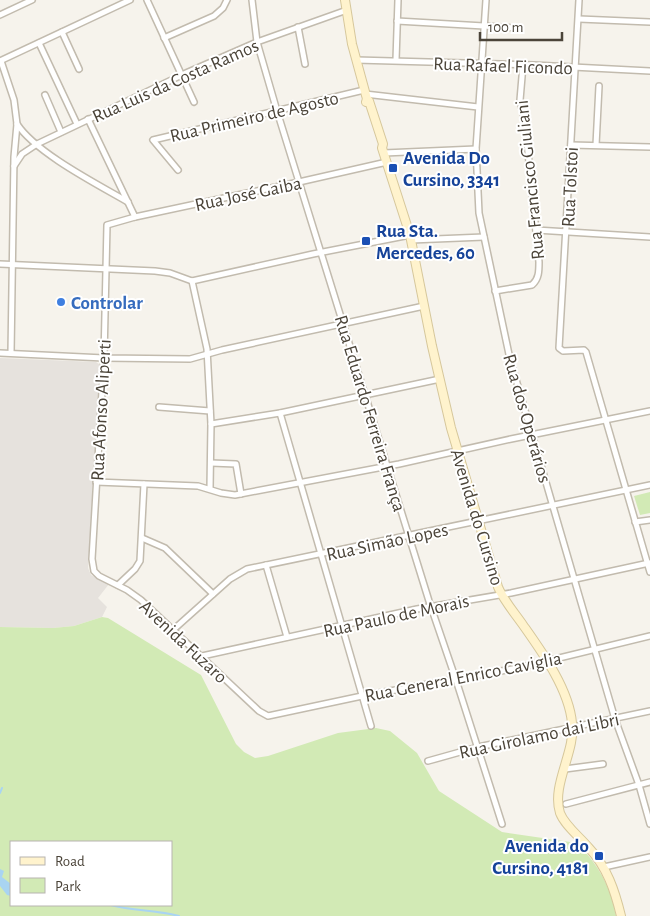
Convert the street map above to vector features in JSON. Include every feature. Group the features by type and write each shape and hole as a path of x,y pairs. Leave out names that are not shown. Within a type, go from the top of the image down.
{"main road":[{"name":"Avenida do Cursino","path":"345,0 356,60 410,238 451,428 501,594 547,660 567,701 573,728 558,801 560,814 604,867 612,885 621,916"}],"street":[{"path":"0,15 32,0"},
{"path":"11,353 14,166 17,124 14,100 0,61 130,0"},
{"path":"147,0 194,102"},
{"path":"164,38 214,16 223,8 227,0"},
{"name":"Rua Eduardo Ferreira França","path":"252,0 257,42 277,111 431,607 502,824"},
{"path":"396,60 398,0"},
{"name":"Rua dos Operários","path":"486,0 476,150 477,201 484,237 510,359 615,718 639,785 650,824"},
{"name":"Rua Tolstoi","path":"579,0 558,348 563,351 584,350 586,352 606,420"},
{"name":"Rua Luis da Costa Ramos","path":"14,166 22,154 37,144 180,75 257,42 346,10"},
{"path":"578,19 650,22"},
{"path":"397,20 517,28"},
{"path":"298,27 305,64"},
{"path":"62,32 79,69"},
{"path":"39,43 77,124"},
{"name":"Rua Rafael Ficondo","path":"356,60 650,71"},
{"name":"Rua Francisco Giuliani","path":"495,291 526,287 535,283 539,273 525,122 520,100 522,65"},
{"path":"596,145 599,86"},
{"path":"366,94 478,107"},
{"name":"Rua Primeiro de Agosto","path":"178,170 153,140 277,111 366,94"},
{"path":"45,95 62,132"},
{"path":"88,119 135,217"},
{"path":"17,124 37,144 62,162 128,202"},
{"path":"571,144 650,147"},
{"path":"383,150 476,150"},
{"name":"Rua José Gaiba","path":"108,224 387,162"},
{"name":"Rua Afonso Aliperti","path":"92,567 104,358 106,227 108,224"},
{"path":"536,230 650,237"},
{"path":"0,264 170,272 192,281 321,253 410,238 484,237"},
{"path":"192,281 208,354 211,424 210,488"},
{"path":"0,353 104,358 190,358 424,306"},
{"path":"211,424 280,413 440,379"},
{"path":"159,407 210,411"},
{"path":"96,482 175,484 210,488 227,494 241,494 388,466 533,434 650,411"},
{"path":"280,413 371,726"},
{"path":"606,420 649,563 650,572"},
{"path":"211,463 236,464 241,494"},
{"path":"118,585 135,569 140,561 144,484"},
{"name":"Rua Simão Lopes","path":"173,630 212,594 239,573 254,567 321,555 650,485"},
{"path":"636,522 650,520"},
{"path":"142,538 165,548 212,594"},
{"name":"Rua Paulo de Morais","path":"202,656 649,563"},
{"path":"266,565 288,637"},
{"name":"Avenida Fuzaro","path":"92,567 99,576 118,585 140,600 263,714 268,716 275,715"},
{"name":"Rua General Enrico Caviglia","path":"275,715 421,684 456,680 518,668 650,636"},
{"name":"Rua Girolamo dai Libri","path":"428,761 478,747 650,712"},
{"path":"565,769 603,764"},
{"path":"566,804 650,782"},
{"path":"604,867 650,857"}],"shaded area":[{"path":"0,358 96,362 100,365 88,568 91,575 109,584 98,598 107,607 102,617 74,626 53,628 0,627"}],"green space":[{"path":"650,492 650,513 640,515 634,496"},
{"path":"102,617 108,618 201,675 236,744 244,752 255,758 268,756 338,733 376,728 390,731 417,753 439,791 502,832 577,843 591,859 607,886 616,916 0,916 0,627 53,628 74,626"}],"water":[{"path":"0,869 4,871 2,877 10,883 10,896 7,895 0,886"}],"waterway":[{"path":"0,793 2,788"},
{"path":"117,906 179,916"}],"place":[{"name":"Avenida Do Cursino, 3341","path":"393,168"},
{"name":"Rua Sta. Mercedes, 60","path":"366,241"},
{"name":"Controlar","path":"61,302"},
{"name":"Avenida do Cursino, 4181","path":"599,856"}]}
